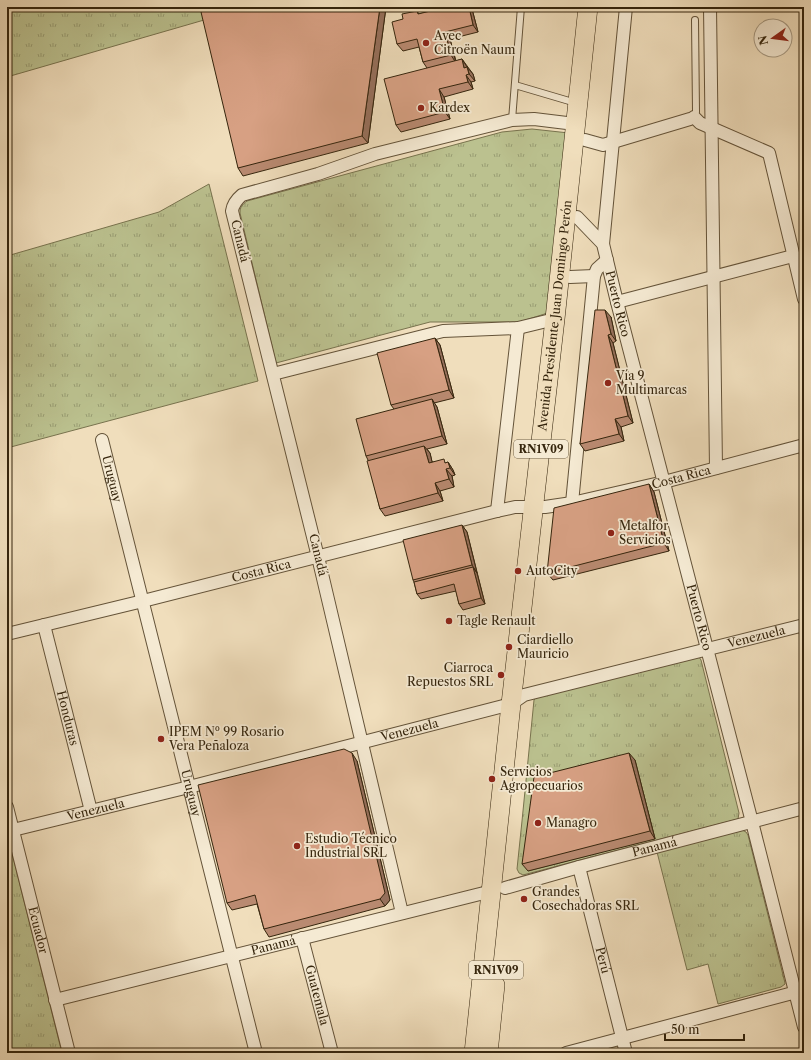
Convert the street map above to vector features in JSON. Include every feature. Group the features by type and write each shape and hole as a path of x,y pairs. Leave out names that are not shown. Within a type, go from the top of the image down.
{"main road":[{"name":"Avenida Presidente Juan Domingo Perón","path":"539,508 555,319 588,7"},
{"name":"Avenida Presidente Juan Domingo Perón","path":"474,1053 498,889 539,508 570,277 599,7"},
{"name":"Avenida Presidente Juan Domingo Perón","path":"488,1053 498,889"}],"street":[{"path":"603,244 626,7"},
{"path":"710,7 716,468"},
{"path":"585,140 604,145 692,118 700,123 769,153 804,299"},
{"path":"512,120 534,119 575,124"},
{"name":"Canadá","path":"402,913 318,556 232,212 233,204 236,199 242,195 318,174 376,154 512,120"},
{"name":"Puerto Rico","path":"577,217 603,244 752,822 800,991 804,1027"},
{"path":"617,302 793,256"},
{"path":"572,503 594,276 597,269 607,260"},
{"path":"570,277 594,276"},
{"path":"273,374 443,330 518,328 555,319"},
{"path":"496,511 518,328"},
{"name":"Uruguay","path":"102,440 256,1053"},
{"name":"Costa Rica","path":"7,634 496,511 515,507 539,508 572,503 664,482 804,446"},
{"name":"Honduras","path":"44,625 91,811"},
{"name":"Venezuela","path":"13,830 363,743 518,699 804,625"},
{"name":"Ecuador","path":"7,807 68,1053"},
{"name":"Panamá","path":"55,1000 498,889 804,808"},
{"name":"Perú","path":"579,867 626,1053"},
{"name":"Guatemala","path":"302,938 332,1053"},
{"path":"566,1053 800,991"}],"lane":[{"path":"512,120 521,7"},
{"path":"692,118 696,112 695,20"},
{"path":"515,85 578,103"}],"green space":[{"path":"7,7 249,7 7,77"},
{"path":"532,129 569,133 551,312 519,322 430,322 276,363 240,213 241,208 247,201 502,132"},
{"path":"209,184 258,381 7,448 7,256 159,212"},
{"path":"699,657 739,813 738,819 523,875 519,873 517,869 534,700 536,697","holes":["634,760 655,838 528,871"]},
{"path":"742,830 748,835 785,984 781,987 718,1004 708,964 687,970 657,852"},
{"path":"7,833 62,1053 7,1053"}],"building":[{"path":"218,7 380,7 362,136 238,168 201,12"},
{"name":"Avec Citroën Naum","path":"447,7 469,7 473,25 445,32 451,55 423,62 417,39 397,44 392,22 403,19 402,14 417,11 418,14"},
{"name":"Kardex","path":"462,59 464,68 467,67 469,74 466,75 468,82 439,89 445,112 396,125 384,79"},
{"name":"Vía 9 Multimarcas","path":"595,310 605,310 611,334 608,335 628,416 615,419 619,434 580,444"},
{"path":"435,338 449,390 391,405 377,353"},
{"path":"432,399 442,436 366,456 356,419"},
{"path":"424,446 429,463 444,459 445,463 448,462 450,468 446,469 449,479 435,483 438,493 380,509 367,461"},
{"name":"Metalfor Servicios","path":"649,484 664,543 547,573 554,508"},
{"path":"462,525 472,565 413,580 403,540"},
{"path":"473,567 481,598 459,604 454,584 417,594 414,582"},
{"name":"Estudio Técnico Industrial SRL","path":"344,749 352,753 385,893 380,899 264,929 255,895 227,903 198,785"},
{"path":"629,753 650,831 522,864 534,777"}],"place":[{"name":"Avec Citroën Naum","path":"426,43"},
{"name":"Kardex","path":"421,108"},
{"name":"Vía 9 Multimarcas","path":"608,383"},
{"name":"Metalfor Servicios","path":"611,533"},
{"name":"AutoCity","path":"518,571"},
{"name":"Tagle Renault","path":"449,621"},
{"name":"Ciardiello Mauricio","path":"509,647"},
{"name":"Ciarroca Repuestos SRL","path":"501,675"},
{"name":"IPEM Nº 99 Rosario Vera Peñaloza","path":"161,739"},
{"name":"Servicios Agropecuarios","path":"492,779"},
{"name":"Managro","path":"538,823"},
{"name":"Estudio Técnico Industrial SRL","path":"297,846"},
{"name":"Grandes Cosechadoras SRL","path":"524,899"}]}
